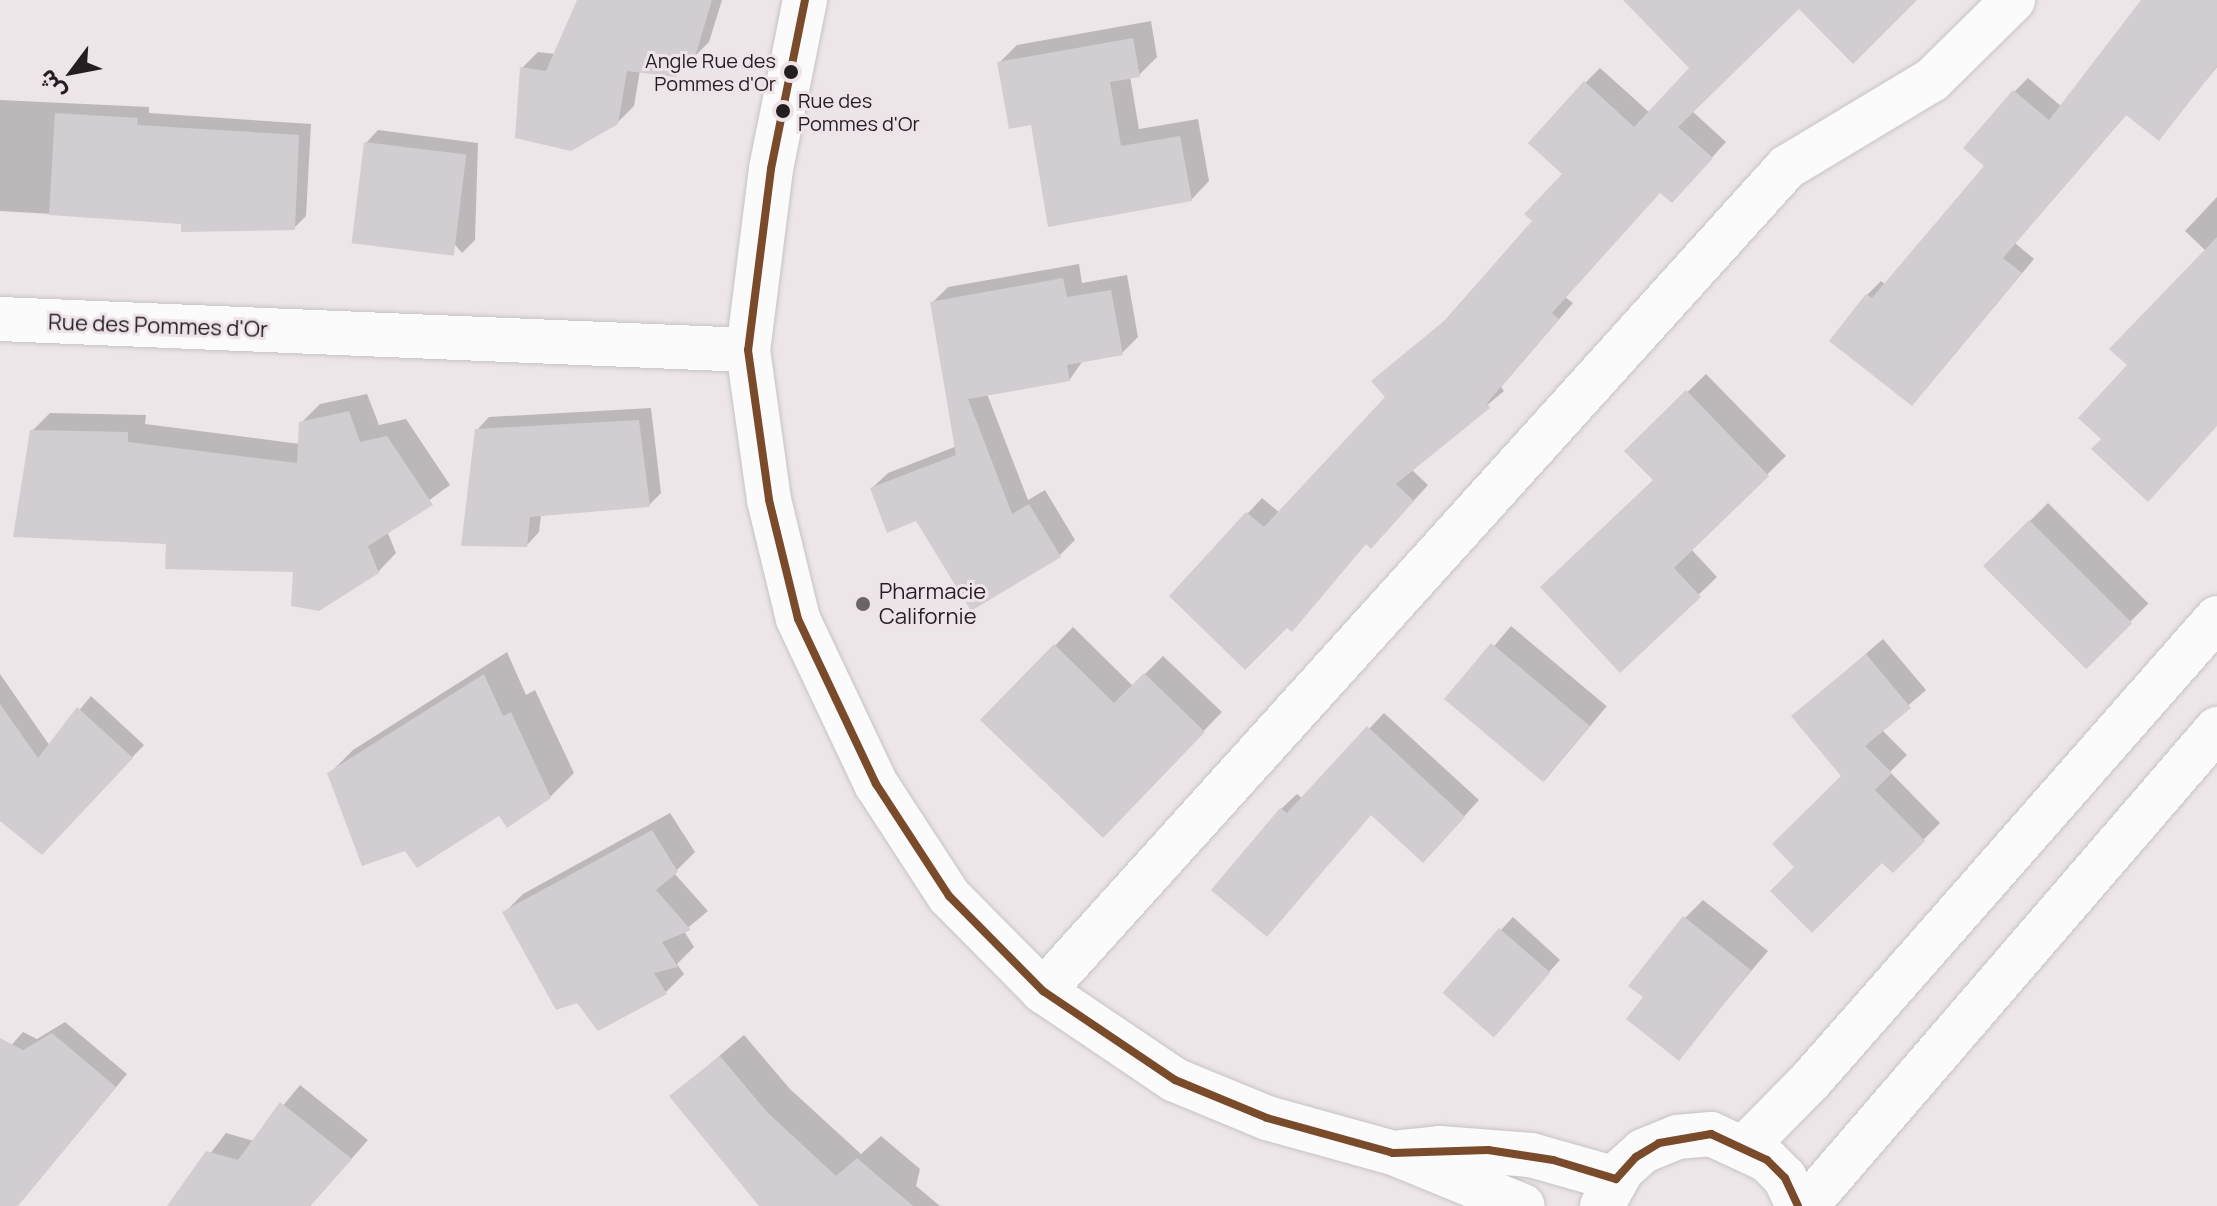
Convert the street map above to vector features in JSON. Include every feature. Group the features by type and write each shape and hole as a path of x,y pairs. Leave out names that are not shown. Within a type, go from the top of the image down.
{"main road":[{"path":"805,0 771,169 748,350 769,500 798,619 876,784 949,896 1043,991 1175,1080 1267,1118 1393,1153 1523,1206"},
{"path":"1043,991 1787,167 1932,80 2013,0"},
{"name":"Rue des Pommes d'Or","path":"0,319 748,350"},
{"path":"1746,1146 1811,1080 2217,618"},
{"path":"1806,1206 2217,729"},
{"path":"1393,1153 1488,1150 1553,1160 1609,1192 1643,1151 1677,1137 1711,1134 1746,1146 1785,1178 1798,1206"},
{"path":"1393,1153 1445,1206"}],"building":[{"path":"577,0 712,0 694,60 676,77 627,71 618,124 571,151 515,138 520,67 546,71"},
{"path":"1623,0 1917,0 1853,64 1799,9 1678,127 1713,158 1672,203 1660,193 1552,313 1559,319 1487,403 1490,408 1396,484 1414,501 1371,549 1366,544 1292,632 1287,628 1245,670 1169,596 1246,512 1264,527 1385,397 1371,381 1444,321 1532,221 1524,214 1562,174 1528,143 1584,81 1634,127 1689,68"},
{"path":"2141,0 2217,0 2217,66 2159,141 2126,115 2003,258 2022,273 1912,406 1829,341 1866,294 1872,298 1984,166 1963,148 2013,90 2049,120"},
{"path":"1133,38 1140,77 1110,82 1121,146 1180,136 1192,201 1048,227 1031,125 1009,129 997,62"},
{"path":"55,113 138,118 137,125 299,135 295,230 181,232 181,224 49,215"},
{"path":"364,142 466,155 454,256 352,243"},
{"path":"2217,237 2217,426 2148,502 2091,449 2101,439 2078,418 2127,365 2109,349"},
{"path":"1063,278 1067,297 1111,290 1123,355 1067,365 1070,381 968,399 1012,514 1029,504 1061,557 971,611 916,521 887,533 870,488 956,455 930,302"},
{"path":"1686,390 1769,476 1674,568 1701,597 1620,673 1540,587 1653,480 1624,451"},
{"path":"349,411 360,442 387,436 433,505 368,546 379,573 319,611 291,606 293,572 165,569 166,544 13,537 30,430 128,432 128,442 297,463 299,422"},
{"path":"639,420 650,507 530,517 527,547 461,546 475,429"},
{"path":"2029,520 2132,623 2086,669 1983,566"},
{"path":"1491,643 1590,726 1543,782 1444,699"},
{"path":"1054,644 1114,703 1144,673 1205,732 1103,838 980,720"},
{"path":"1866,654 1911,708 1865,746 1892,773 1875,790 1925,841 1893,873 1882,863 1812,933 1770,891 1794,867 1772,844 1841,776 1791,716"},
{"path":"484,674 503,716 511,712 551,798 507,828 499,816 417,868 405,851 362,866 327,773"},
{"path":"0,704 38,758 77,707 133,758 42,855 0,821"},
{"path":"1367,726 1465,817 1423,863 1371,815 1267,937 1211,890 1280,808 1287,813"},
{"path":"652,830 678,872 656,890 691,930 662,942 678,967 654,973 667,994 598,1031 577,1003 556,1010 502,912"},
{"path":"1683,916 1751,970 1679,1061 1626,1019 1643,997 1628,986"},
{"path":"1499,928 1550,973 1494,1038 1443,993"},
{"path":"52,1033 116,1087 18,1206 0,1206 0,1038 23,1050"},
{"path":"720,1056 767,1112 836,1176 857,1158 913,1206 759,1206 669,1096"},
{"path":"280,1102 352,1159 310,1206 167,1206 206,1151 238,1160"}],"transit line":[{"path":"805,0 771,169 748,350 769,500 798,619 876,784 949,896 1043,991 1175,1080 1267,1118 1393,1153 1488,1150 1553,1160 1616,1179 1636,1157 1659,1143 1711,1134 1767,1160 1785,1178 1798,1206"}],"place":[{"name":"Angle Rue des Pommes d'Or","path":"791,72"},
{"name":"Rue des Pommes d'Or","path":"783,111"},
{"name":"Pharmacie Californie","path":"863,604"}]}
